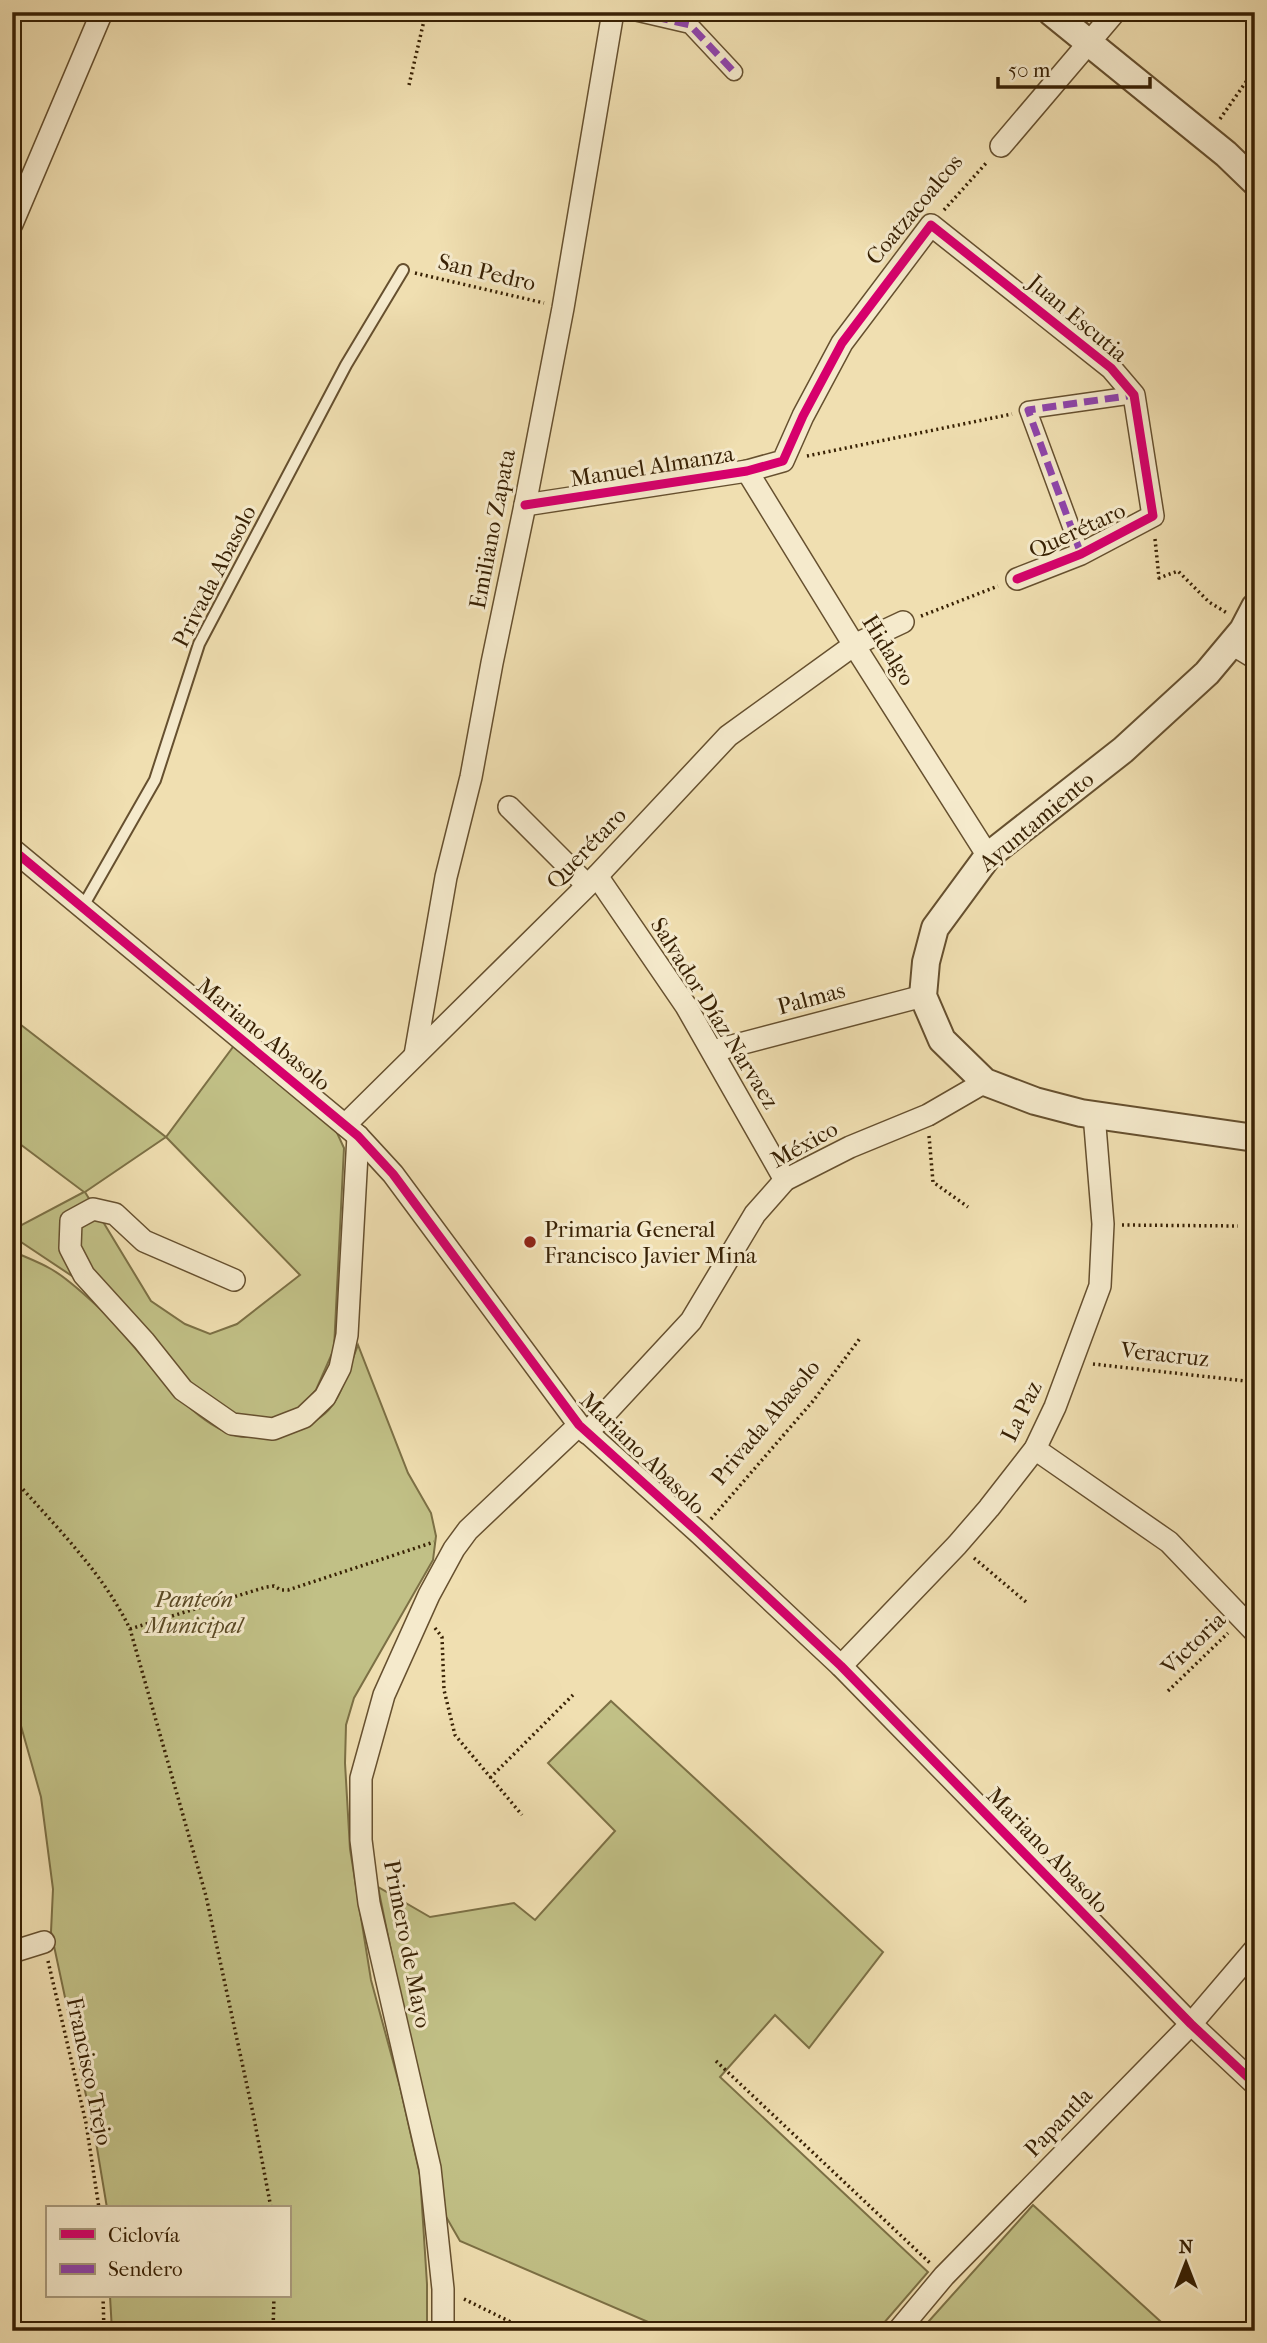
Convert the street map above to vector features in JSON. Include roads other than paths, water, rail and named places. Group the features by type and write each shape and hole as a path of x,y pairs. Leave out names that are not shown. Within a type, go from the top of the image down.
{"street":[{"path":"12,224 102,12"},
{"name":"Emiliano Zapata","path":"415,1055 446,877 471,777 525,505 613,12"},
{"path":"634,12 690,25 734,72"},
{"path":"1051,12 1255,182"},
{"path":"1001,146 1115,12"},
{"path":"1216,147 1255,161"},
{"name":"Juan Escutia","path":"931,225 1111,368 1134,395 1153,516"},
{"name":"Coatzacoalcos","path":"783,461 803,416 842,343 931,225"},
{"path":"1081,554 1028,410 1134,395"},
{"name":"Manuel Almanza","path":"525,505 747,471 783,461"},
{"name":"Hidalgo","path":"747,471 988,856"},
{"name":"Querétaro","path":"1017,579 1081,554 1153,516"},
{"name":"Querétaro","path":"352,1131 415,1055 592,880 728,736 854,645 903,622"},
{"path":"1243,627 1255,657"},
{"name":"Ayuntamiento","path":"1243,627 1207,673 1123,750 988,856 934,928 926,962 923,996 942,1040 985,1082 1035,1101 1094,1114 1255,1138"},
{"name":"Salvador Díaz Narvaez","path":"509,807 592,880 686,1006 785,1180"},
{"name":"Mariano Abasolo","path":"12,849 352,1131 393,1174 583,1429 841,1666 1191,2024 1255,2084"},
{"name":"Palmas","path":"713,1051 923,996"},
{"name":"México","path":"583,1429 691,1321 755,1214 785,1180 850,1147 928,1115 985,1082"},
{"name":"La Paz","path":"841,1666 957,1545 1035,1449 1055,1407 1100,1286 1103,1224 1094,1114"},
{"path":"234,1280 144,1241 115,1214 93,1209 71,1221 70,1248 84,1275 144,1341 183,1390 232,1424 273,1429 304,1417 325,1397 340,1368 347,1335 352,1131"},
{"name":"Primero de Mayo","path":"443,2331 443,2289 430,2168 369,1903 361,1840 361,1778 384,1695 429,1595 460,1541 468,1530 583,1429"},
{"path":"1035,1449 1169,1542 1248,1626"},
{"path":"12,1952 44,1942"},
{"name":"Papantla","path":"898,2331 944,2277 1191,2024 1255,1949"}],"lane":[{"name":"Privada Abasolo","path":"82,908 155,780 199,644 346,365 403,270"}],"place":[{"name":"Primaria General Francisco Javier Mina","path":"530,1242"}],"park label":[{"name":"Panteón Municipal","path":"194,1612"}]}
